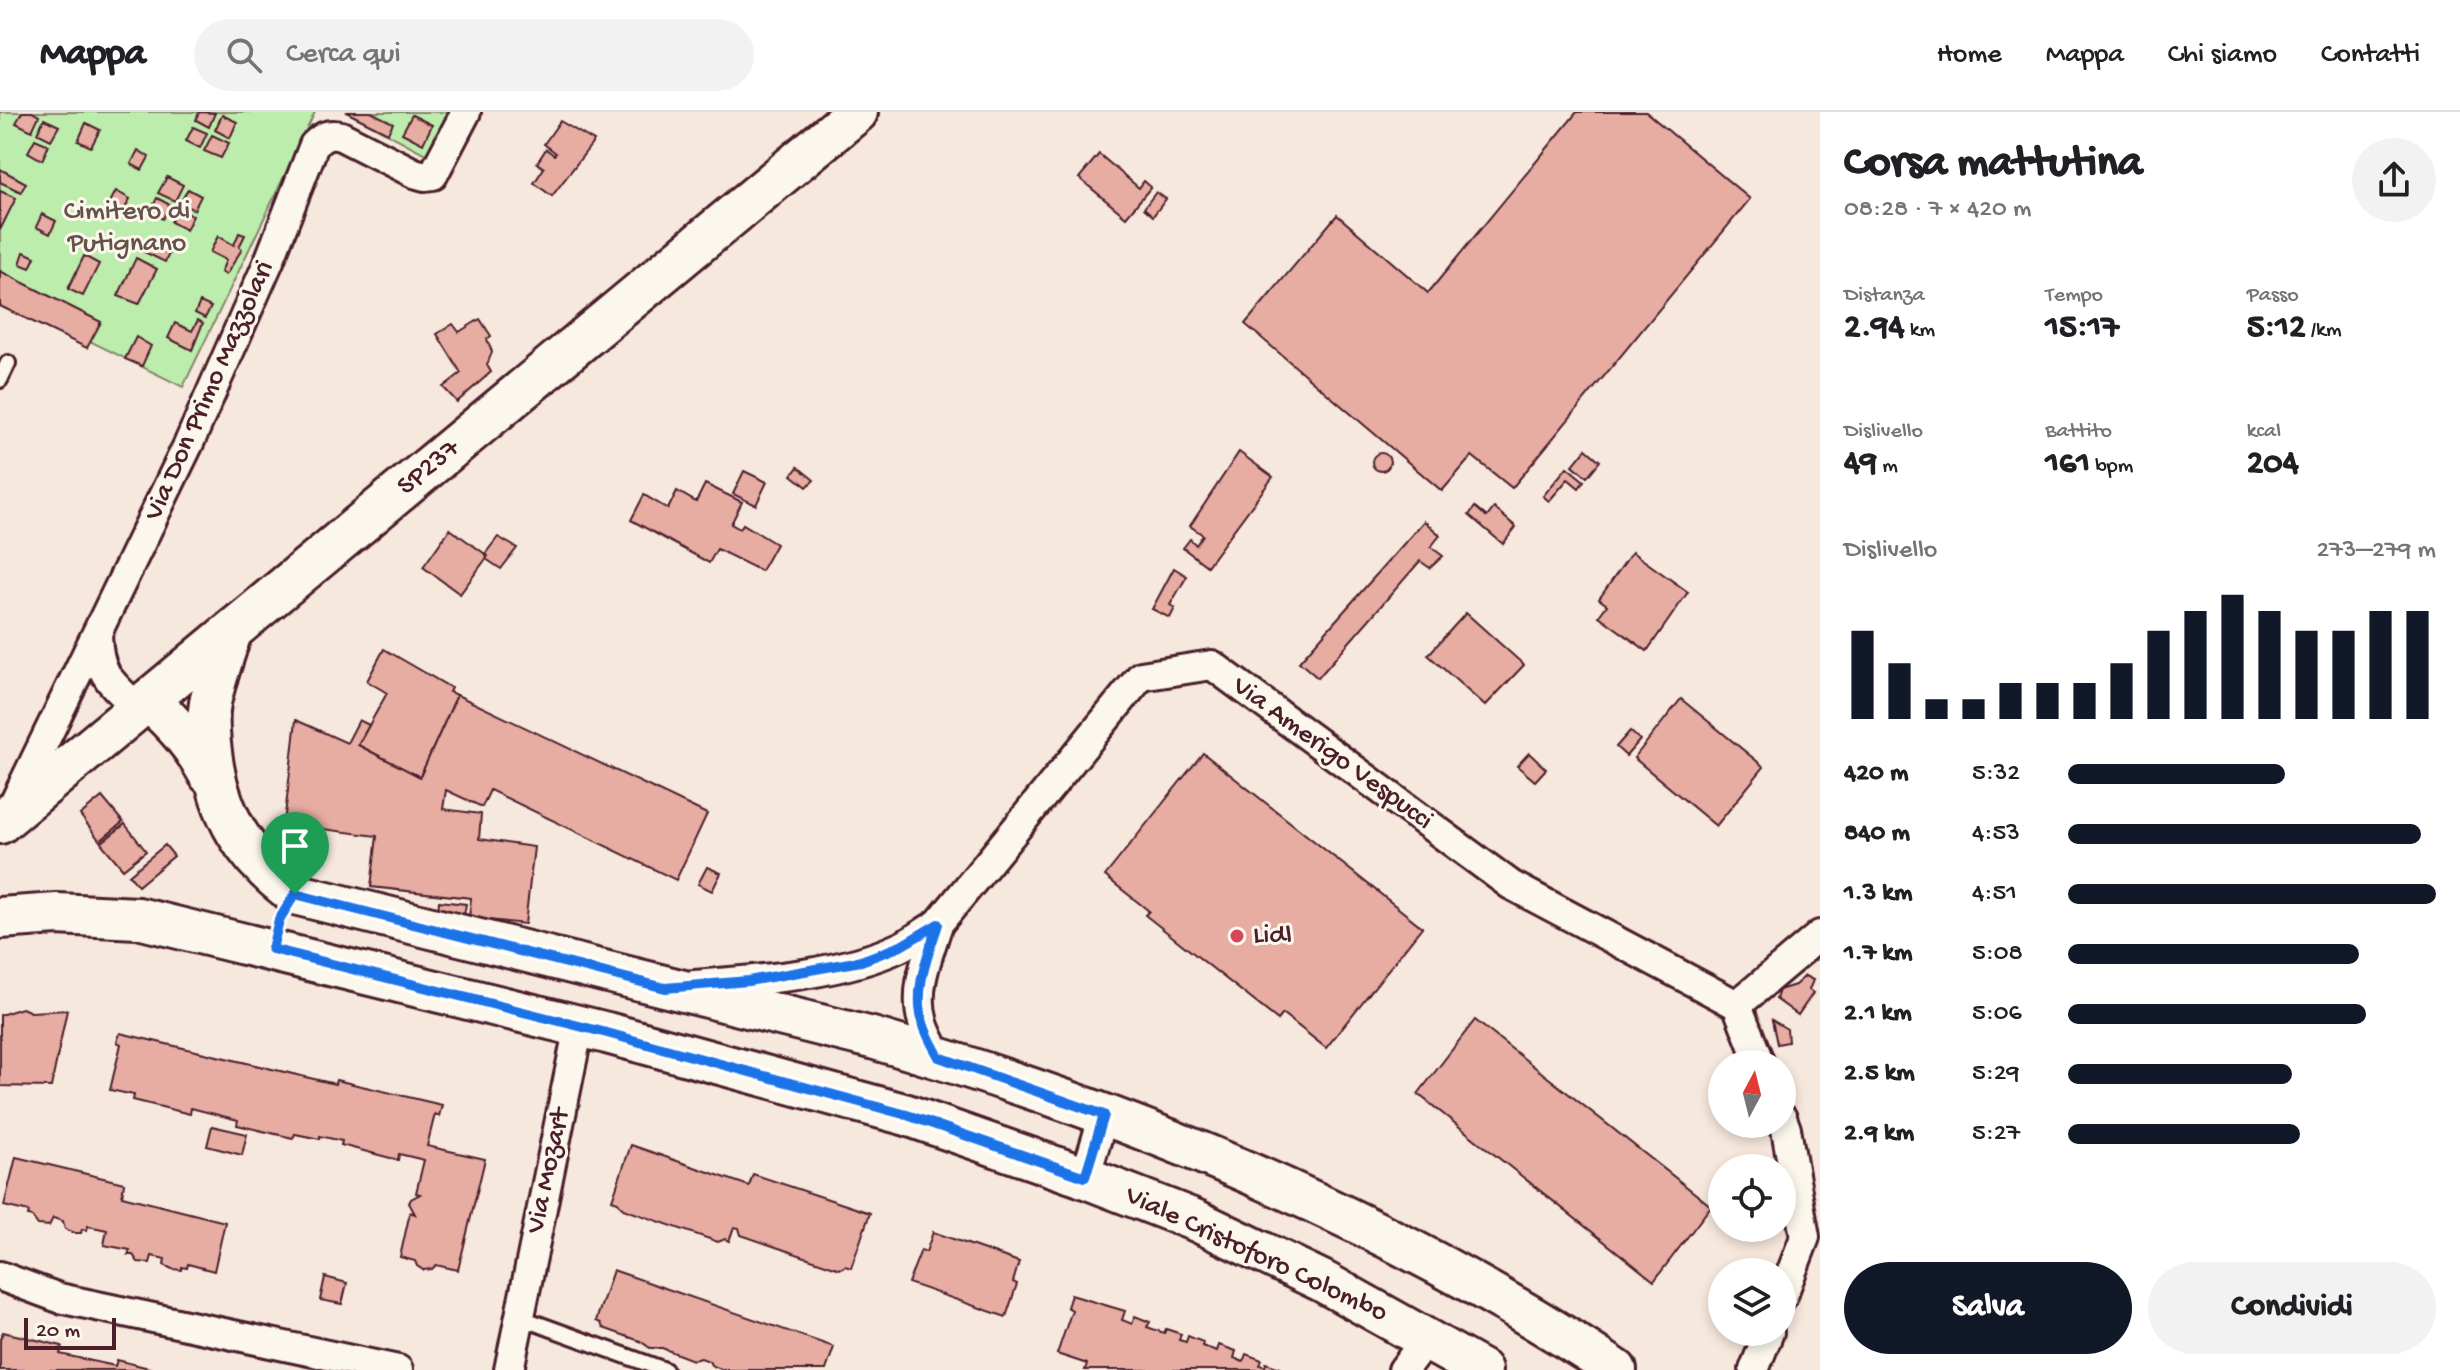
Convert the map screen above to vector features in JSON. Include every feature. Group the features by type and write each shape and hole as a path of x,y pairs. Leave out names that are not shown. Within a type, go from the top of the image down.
{"main road":[{"name":"SP237","path":"4,820 857,112"},
{"path":"215,785 208,726 210,703 231,632"},
{"path":"144,705 179,728 192,744 215,785 236,834 268,875 295,894 872,1038 939,1057 1104,1115 1235,1166 1361,1225 1466,1280 1616,1370"},
{"path":"272,949 279,920 295,894"},
{"name":"Viale Cristoforo Colombo","path":"0,918 57,914 138,918 579,1026 907,1115 1085,1177 1197,1221 1322,1281 1481,1370"}],"street":[{"name":"Via Don Primo Mazzolari","path":"4,820 189,443 269,261 314,145 322,136 332,133 414,173 433,175 466,112"},
{"path":"97,634 97,654 102,670 144,705"},
{"name":"Via Amerigo Vespucci","path":"665,988 748,981 861,961 901,946 938,924 1141,676 1212,665 1511,885 1737,1005"},
{"name":"Via Amerigo Vespucci","path":"938,924 922,974 919,998 923,1023 939,1057"},
{"path":"1755,1050 1737,1005 1820,935"},
{"name":"Via Mozart","path":"509,1370 579,1026"},
{"path":"1085,1177 1104,1115"},
{"path":"1788,1138 1805,1237 1796,1260"},
{"path":"0,1276 59,1298 398,1370"},
{"path":"1403,1370 1427,1338"},
{"path":"1754,1370 1763,1346"}],"lane":[{"path":"0,380 8,363"},
{"path":"519,1317 665,1370"}],"green space":[{"name":"Cimitero di Putignano","path":"0,112 315,112 183,387 0,297"},
{"path":"347,112 453,112 431,157"}],"building":[{"path":"22,112 39,116 32,131 16,123"},
{"path":"199,112 215,113 209,127 196,120"},
{"path":"346,112 371,112 393,123 388,133"},
{"path":"1577,112 1646,112 1750,199 1512,488 1472,456 1442,491 1245,324 1337,215 1428,293"},
{"path":"222,115 237,122 230,138 215,130"},
{"path":"412,115 432,125 423,144 402,133"},
{"path":"44,119 59,126 51,140 37,133"},
{"path":"560,121 594,141 552,196 534,183 544,168 537,163 546,149 554,155 556,153 544,144"},
{"path":"86,123 100,130 91,147 78,141"},
{"path":"193,127 207,133 200,148 186,141"},
{"path":"212,135 229,143 221,158 204,151"},
{"path":"35,139 49,145 42,160 28,152"},
{"path":"138,150 149,157 142,170 131,164"},
{"path":"1099,154 1139,188 1144,181 1151,187 1126,217 1079,178"},
{"path":"0,169 26,183 21,192 0,182"},
{"path":"167,177 183,185 175,201 158,193"},
{"path":"188,189 201,196 194,210 180,203"},
{"path":"0,191 16,198 0,230"},
{"path":"116,191 130,199 122,214 108,206"},
{"path":"1156,192 1166,199 1153,216 1144,208"},
{"path":"157,198 170,205 163,219 150,212"},
{"path":"177,208 193,216 186,230 171,222"},
{"path":"42,214 56,221 50,234 36,227"},
{"path":"239,233 245,235 239,247 242,249 226,275 221,272 226,260 210,252 218,236 234,245"},
{"path":"140,239 169,254 165,262 136,248"},
{"path":"24,252 35,257 30,268 20,264"},
{"path":"84,256 99,264 83,296 68,289"},
{"path":"136,258 157,269 139,304 118,296"},
{"path":"0,271 101,322 87,348 0,306"},
{"path":"200,302 211,307 205,318 195,313"},
{"path":"480,319 491,336 487,339 492,352 487,365 491,372 457,402 443,387 461,373 437,334 453,324 459,332"},
{"path":"198,320 203,323 192,350 168,338 175,323 192,331"},
{"path":"136,337 151,346 142,366 125,359"},
{"path":"1586,449 1600,461 1587,477 1573,465"},
{"path":"1239,452 1273,477 1207,566 1183,548 1190,539 1196,545 1203,535 1190,526"},
{"path":"1381,453 1390,462 1381,471 1372,462"},
{"path":"798,467 814,480 807,487 792,475"},
{"path":"1567,467 1584,481 1579,488 1568,479 1549,501 1543,496"},
{"path":"744,471 767,482 756,505 733,494"},
{"path":"705,484 742,502 731,524 740,529 743,524 776,544 761,571 717,549 709,563 631,520 644,495 668,509 677,491 696,502"},
{"path":"1475,507 1487,517 1494,508 1516,527 1503,544 1469,515"},
{"path":"1424,521 1440,535 1431,547 1443,556 1430,568 1420,561 1318,678 1299,662"},
{"path":"450,529 488,556 460,594 423,567"},
{"path":"498,537 517,548 501,569 486,559 488,556 485,554"},
{"path":"1632,552 1688,592 1647,651 1599,616 1607,605 1599,599"},
{"path":"1174,568 1187,576 1170,605 1175,608 1170,618 1152,609"},
{"path":"1466,613 1524,665 1485,706 1428,655"},
{"path":"384,649 451,688 449,692 457,695 420,777 358,745 387,693 367,681"},
{"path":"457,695 707,814 676,880 490,790 482,807 446,790 443,809 481,814 479,839 534,847 525,924 469,918 471,898 371,887 377,836 284,824 296,720 347,743 359,720 369,725 358,745 420,777"},
{"path":"1681,699 1764,767 1716,826 1634,758"},
{"path":"1630,731 1640,740 1626,756 1616,747"},
{"path":"1203,753 1422,927 1326,1048 1283,1014 1278,1020 1145,915 1149,911 1105,876"},
{"path":"1529,753 1546,769 1535,781 1517,766"},
{"path":"102,797 123,822 100,841 80,815"},
{"path":"125,824 146,851 123,869 101,843"},
{"path":"165,845 174,856 138,886 129,875"},
{"path":"707,867 721,873 712,891 698,884"},
{"path":"439,901 466,904 464,915 438,912"},
{"path":"1805,976 1813,980 1809,990 1813,993 1798,1015 1776,999 1779,990 1795,985"},
{"path":"22,1008 31,1012 67,1010 51,1087 0,1086 0,1015"},
{"path":"1475,1020 1708,1204 1708,1210 1654,1281 1418,1094"},
{"path":"1772,1020 1787,1029 1788,1042 1777,1044"},
{"path":"120,1033 335,1084 336,1080 442,1105 439,1116 435,1114 427,1146 485,1159 458,1270 436,1265 423,1270 415,1261 400,1257 410,1212 415,1214 409,1203 420,1194 416,1193 424,1160 399,1154 398,1160 341,1145 342,1141 320,1136 320,1139 295,1134 293,1138 237,1125 238,1120 191,1108 190,1114 133,1100 134,1095 110,1090 121,1044 117,1042"},
{"path":"212,1126 247,1134 242,1155 207,1146"},
{"path":"631,1145 749,1186 753,1174 870,1213 851,1268 845,1266 840,1269 741,1235 739,1228 734,1227 729,1241 718,1242 623,1209 612,1200"},
{"path":"16,1157 124,1183 122,1196 225,1222 214,1271 188,1264 182,1270 172,1269 164,1265 165,1259 152,1256 150,1263 138,1262 133,1255 128,1255 130,1250 104,1245 107,1230 88,1226 87,1230 75,1233 65,1229 63,1221 53,1218 49,1226 38,1225 28,1216 29,1212 4,1206"},
{"path":"933,1232 1019,1262 1013,1282 1017,1284 1006,1317 908,1283 921,1250 926,1252"},
{"path":"613,1270 834,1347 826,1370 723,1370 701,1358 693,1360 662,1348 650,1348 640,1341 603,1328 596,1321"},
{"path":"325,1277 347,1283 342,1304 320,1300"},
{"path":"1071,1295 1125,1311 1122,1320 1132,1324 1135,1316 1150,1322 1147,1327 1164,1333 1166,1329 1181,1334 1179,1340 1186,1342 1188,1336 1203,1342 1202,1346 1217,1351 1219,1345 1236,1351 1234,1358 1243,1362 1246,1354 1262,1360 1260,1365 1265,1367 1266,1363 1286,1370 1085,1370 1087,1364 1057,1354 1072,1310 1067,1307"},
{"path":"3,1332 62,1346 60,1354 115,1366 117,1360 157,1370 0,1370 0,1339"}],"place":[{"name":"Lidl","path":"1237,936"}],"route":[{"path":"295,894 665,988 748,981 861,961 901,946 938,924 922,974 919,998 923,1023 939,1057 1104,1115 1085,1177 907,1115 607,1033 272,949 279,920 295,894"}]}
